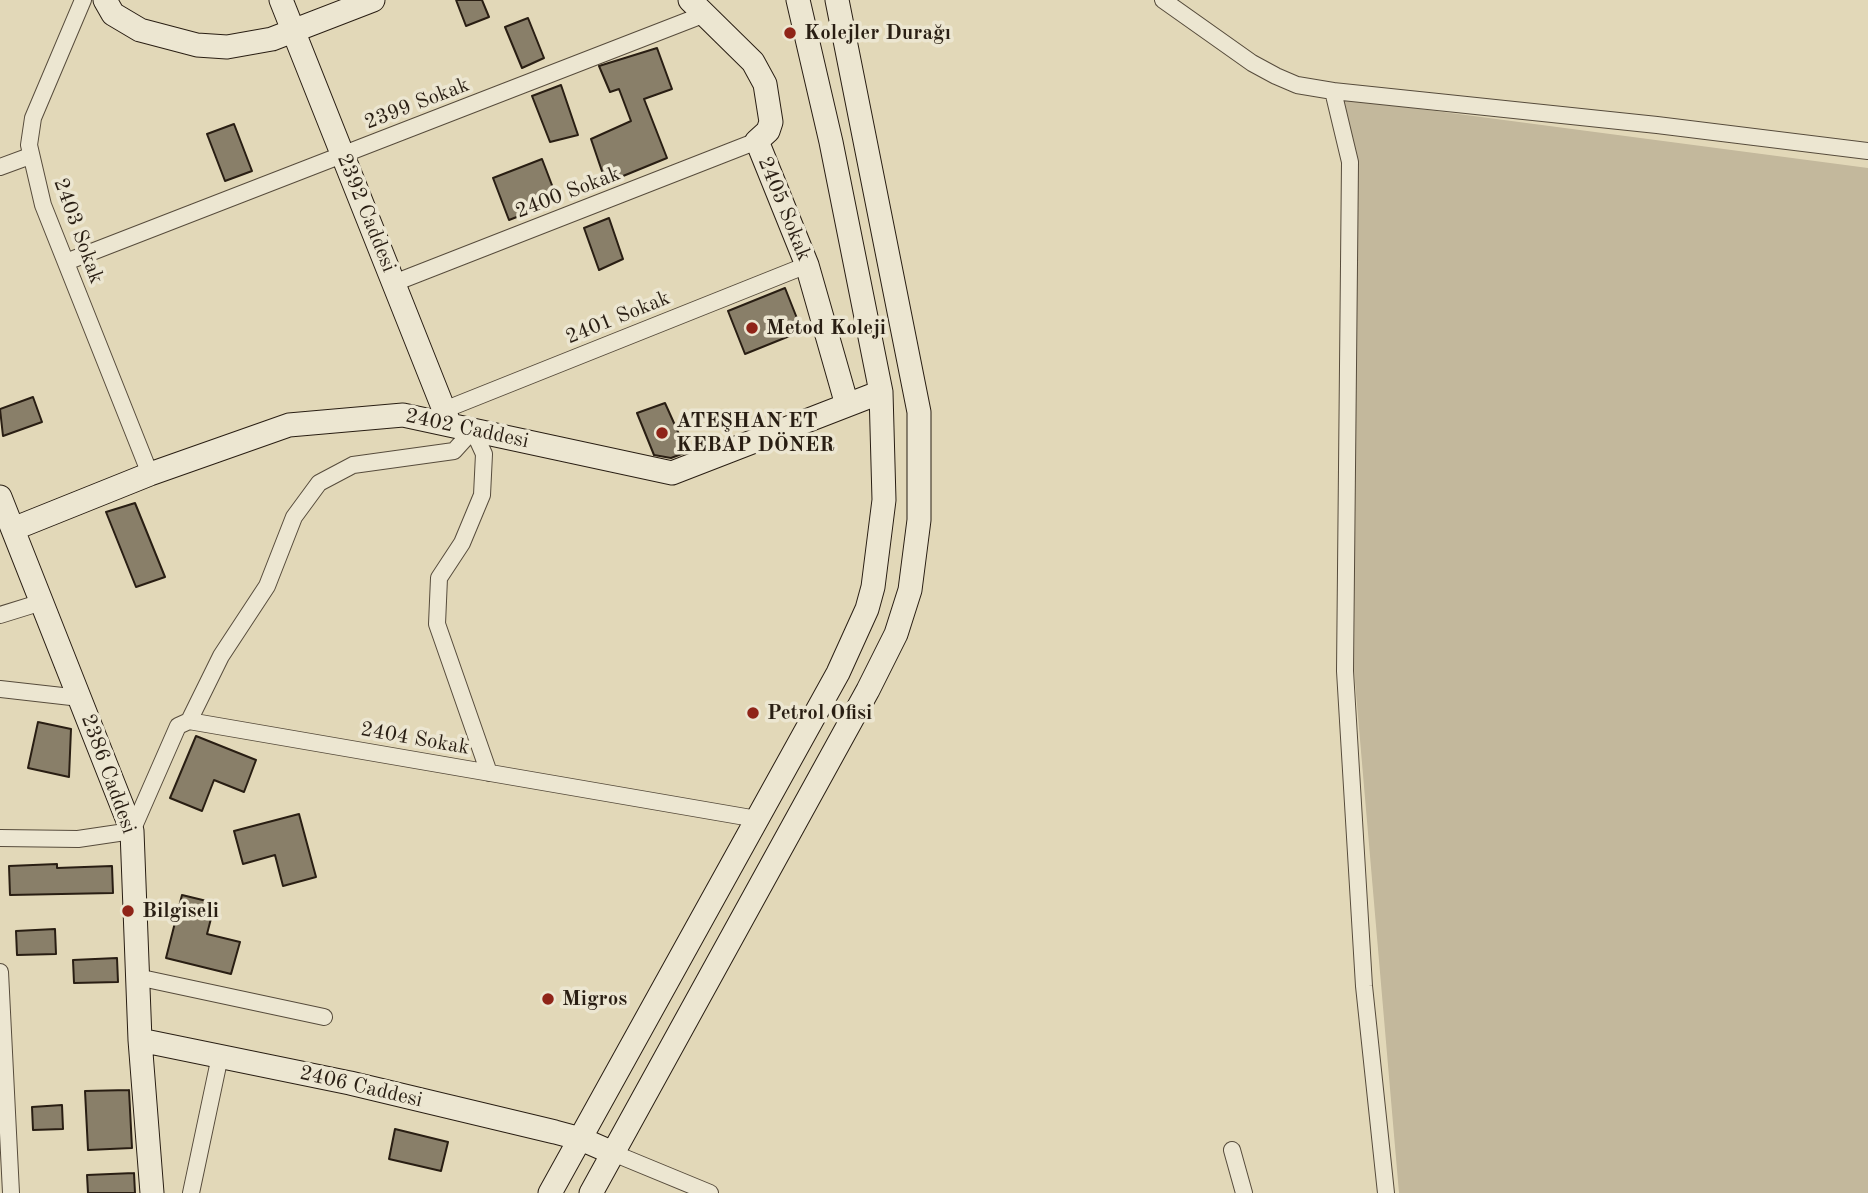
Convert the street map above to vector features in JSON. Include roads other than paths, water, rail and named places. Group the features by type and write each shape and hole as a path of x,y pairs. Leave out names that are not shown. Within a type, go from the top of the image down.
{"street":[{"name":"2403 Sokak","path":"83,0 33,118 29,137 30,156 43,205 150,474"},
{"path":"105,0 113,14 124,23 166,39 227,47 251,44 294,32 373,0"},
{"name":"2392 Caddesi","path":"281,0 447,417"},
{"path":"550,1193 838,674 867,609 878,563 884,500 881,392 831,142 798,0"},
{"path":"591,1193 868,690 896,634 912,581 919,520 919,412 837,0"},
{"path":"1163,0 1252,63 1297,85 1868,151"},
{"name":"2405 Sokak","path":"698,5 752,62 765,84 771,122 768,131 757,141 807,265 847,405"},
{"name":"2399 Sokak","path":"66,262 343,155 698,5"},
{"path":"1332,91 1350,162 1345,671 1364,986 1385,1193"},
{"name":"2400 Sokak","path":"394,283 757,141"},
{"path":"0,167 30,156"},
{"name":"2401 Sokak","path":"447,417 807,265"},
{"name":"2402 Caddesi","path":"13,528 150,474 289,425 397,414 447,417 473,430 672,473 881,392"},
{"path":"0,838 78,839 132,831 178,726 189,721 221,656 267,586 294,517 319,483 353,465 454,451 473,430 484,454 482,495 462,543 439,578 437,624 489,773"},
{"name":"2386 Caddesi","path":"0,496 132,831 140,1040 152,1193"},
{"path":"0,615 42,602"},
{"path":"0,689 80,698"},
{"name":"2404 Sokak","path":"189,721 757,819"},
{"path":"0,972 5,1129 11,1193"},
{"path":"137,977 324,1017"},
{"name":"2406 Caddesi","path":"140,1040 350,1083 580,1139 613,1153"},
{"path":"191,1193 220,1056"},
{"path":"1232,1150 1244,1193"},
{"path":"613,1153 710,1193"}],"place":[{"name":"Kolejler Durağı","path":"790,33"},
{"name":"Metod Koleji","path":"752,328"},
{"name":"ATEŞHAN ET KEBAP DÖNER","path":"662,433"},
{"name":"Petrol Ofisi","path":"753,713"},
{"name":"Bilgiseli","path":"128,911"},
{"name":"Migros","path":"548,999"}]}
